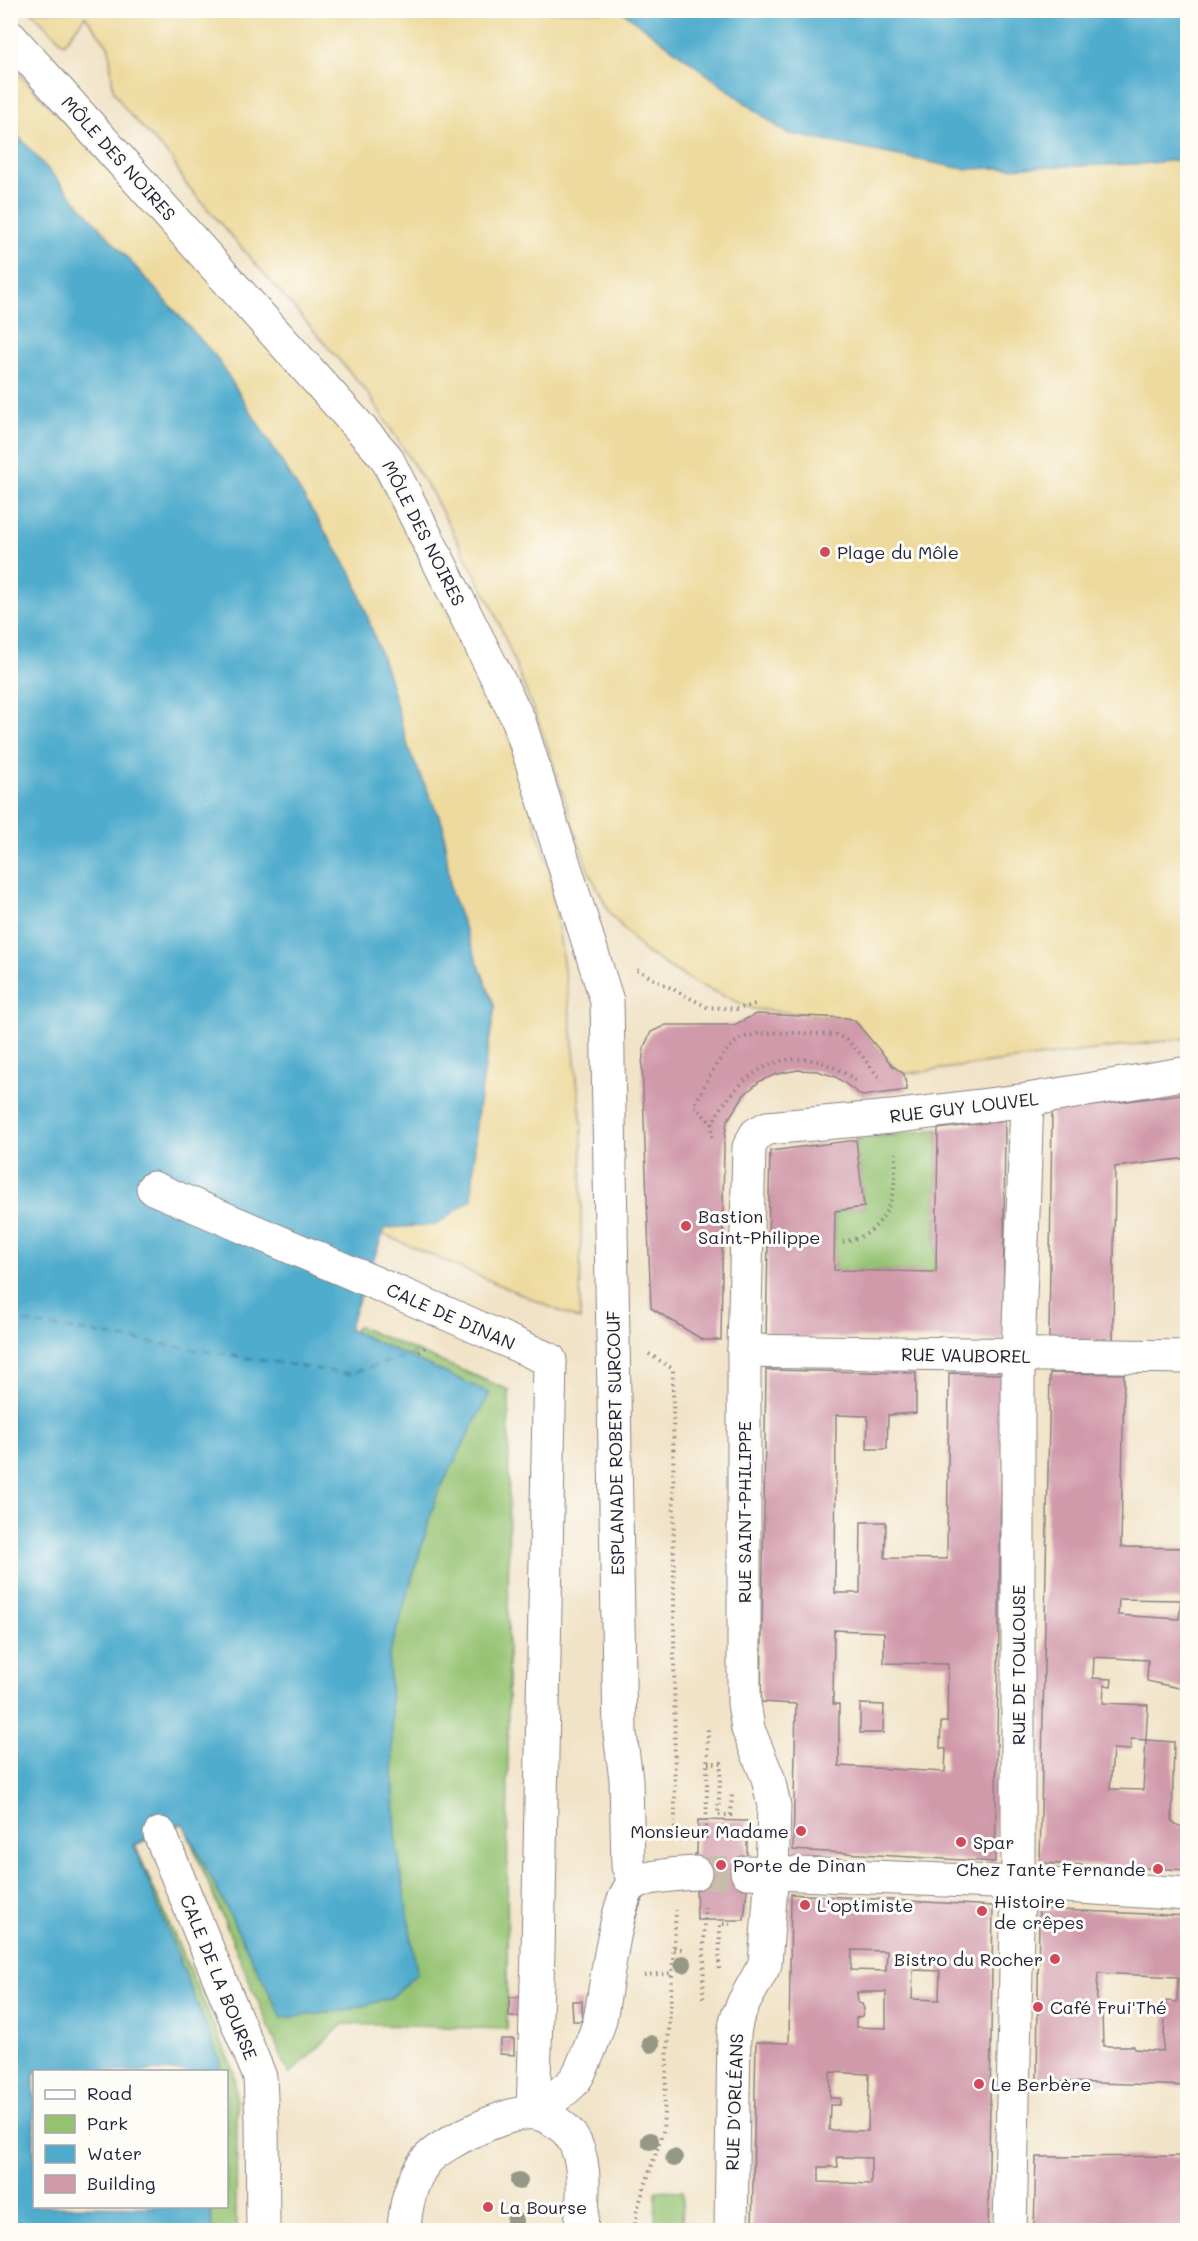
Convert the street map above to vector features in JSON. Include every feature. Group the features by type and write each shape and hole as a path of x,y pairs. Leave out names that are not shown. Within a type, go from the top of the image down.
{"street":[{"name":"MÔLE DES NOIRES","path":"10,37 386,457 519,721 607,1001"},
{"name":"ESPLANADE ROBERT SURCOUF","path":"607,1001 620,1734 626,1779 628,1866 635,1883"},
{"name":"RUE GUY LOUVEL","path":"749,1147 756,1134 767,1128 891,1117 1027,1100 1188,1073"},
{"name":"RUE DE TOULOUSE","path":"1010,2230 1018,1884 1018,1356 1027,1100"},
{"name":"RUE SAINT-PHILIPPE","path":"749,1147 744,1351 744,1703 748,1730 768,1778 774,1806 760,1872"},
{"name":"CALE DE DINAN","path":"153,1188 550,1360 533,2112"},
{"name":"RUE VAUBOREL","path":"744,1351 1188,1357"},
{"name":"CALE DE LA BOURSE","path":"160,1834 260,2076 263,2230"},
{"path":"760,1872 1188,1894"},
{"name":"RUE D'ORLÉANS","path":"731,2230 734,2033 744,2002 765,1964 760,1872"},
{"path":"404,2230 412,2189 426,2162 443,2146 497,2120 533,2112 575,2081 600,2019 607,1972 626,1893 635,1883 685,1873"},
{"path":"533,2112 558,2123 572,2138 584,2172 580,2230"}],"path":[{"path":"589,945 707,1006 737,1009 755,1004"},
{"path":"712,1124 694,1106 719,1061 738,1041 757,1033 836,1035 848,1038 871,1070 884,1082"},
{"path":"712,1147 712,1124 722,1105 744,1080 769,1064 797,1059 823,1062 840,1069 865,1089"},
{"path":"843,1242 868,1233 887,1211 893,1195 896,1163"},
{"path":"612,1332 674,1369 685,1873 676,1909 663,2131 637,2210 635,2230"},
{"path":"708,1716 708,1763 721,1763 718,1815 731,1815 731,1811"},
{"path":"719,1974 720,1924 733,1925"},
{"path":"674,1949 683,1949"},
{"path":"634,1976 673,1973"},
{"path":"704,1973 711,1974"}],"green space":[{"path":"938,1129 936,1272 834,1270 835,1211 864,1207 856,1140"},
{"path":"357,1326 509,1390 507,2029 343,2024 289,2075 183,1823 135,1845 234,2072 237,2111 236,2230 173,2230 172,2208 228,2208 228,2070 176,2070 117,1824 317,1389"},
{"path":"656,2190 683,2191 682,2230 655,2230"}],"sand":[{"name":"Plage du Môle","path":"31,11 1187,11 1187,1038 904,1074 893,1066 855,1021 848,1018 753,1009 695,983 645,952 611,915 588,870 545,739 493,608 433,495 367,392 186,184 171,158 126,110 113,90 109,47 85,16 64,44"},
{"path":"10,64 293,365 370,460 508,731 550,871 568,996 582,1126 580,1320 174,1143 11,1007"}],"water":[{"path":"622,11 1187,11 1187,159 1140,164 964,169 786,133"},
{"path":"10,127 217,358 354,578 388,675 409,750 443,825 451,893 495,1007 476,1122 472,1199 436,1225 385,1228 348,1329 490,1393 437,1495 389,1656 396,1840 417,1973 391,1998 344,2011 282,2018 183,1823 134,1845 221,2064 219,2070 33,2070 33,2208 211,2208 212,2230 11,2230"}],"building":[{"name":"Bastion Saint-Philippe","path":"756,1014 848,1018 855,1021 893,1066 904,1074 907,1090 862,1096 836,1077 817,1071 798,1070 777,1074 760,1081 744,1095 727,1121 724,1144 721,1340 703,1340 651,1308 642,1065 644,1047 651,1032 666,1025 734,1025"},
{"path":"1188,1093 1188,1158 1115,1167 1113,1341 1049,1340 1052,1111"},
{"path":"1005,1120 1003,1340 766,1336 770,1151 856,1140 864,1207 835,1211 834,1270 936,1272 938,1129"},
{"path":"766,1370 916,1373 916,1413 888,1415 887,1449 867,1449 868,1416 836,1415 835,1593 860,1593 861,1522 886,1522 885,1558 947,1559 949,1373 1003,1374 995,1862 793,1850 796,1704 761,1702","holes":["834,1630 884,1632 884,1663 948,1664 947,1722 941,1722 940,1748 946,1749 945,1772 839,1766 839,1704 833,1704"]},
{"path":"1050,1373 1124,1374 1121,1547 1188,1548 1188,1690 1147,1681 1148,1660 1094,1657 1093,1678 1112,1679 1111,1686 1104,1685 1103,1703 1148,1705 1146,1740 1174,1742 1172,1821 1179,1826 1188,1827 1188,1870 1040,1863","holes":["1119,1599 1181,1600 1179,1619 1118,1615","1131,1739 1146,1740 1143,1790 1110,1789 1113,1749 1131,1750"]},
{"path":"860,1704 884,1705 883,1733 860,1733"},
{"path":"698,1820 747,1821 747,1890 744,1920 697,1920 695,1854 697,1854"},
{"path":"791,1894 993,1906 988,2230 944,2228 944,2230 932,2230 932,2228 913,2227 913,2230 752,2230 756,2042 789,2043","holes":["852,1950 887,1951 886,1971 851,1970","913,1970 940,1971 939,2000 912,1999","857,1992 886,1992 886,2028 856,2027 856,2018 862,2016 864,2009 862,2004 858,2003","830,2072 869,2074 868,2131 829,2130 830,2105 840,2105 840,2098 830,2098","837,2157 871,2158 871,2184 819,2182 819,2167 838,2167"]},
{"path":"1039,1909 1188,1916 1188,2086 1037,2081","holes":["1098,1973 1178,1977 1177,2002 1166,2001 1163,2051 1134,2049 1134,2046 1103,2046 1102,2012 1096,2009"]},
{"path":"509,1997 527,1997 527,2017 509,2017"},
{"path":"572,2001 582,2001 582,2021 573,2021"},
{"path":"501,2039 514,2039 514,2055 500,2054"},
{"path":"1188,2156 1188,2230 1034,2230 1036,2157"}],"ferry route":[{"path":"10,1320 349,1374 419,1352"}],"tunnel":[{"path":"695,1873 747,1872"}],"place":[{"name":"Plage du Môle","path":"825,552"},
{"name":"Bastion Saint-Philippe","path":"686,1226"},
{"name":"Monsieur Madame","path":"801,1831"},
{"name":"Spar","path":"961,1842"},
{"name":"Porte de Dinan","path":"721,1865"},
{"name":"Chez Tante Fernande","path":"1158,1869"},
{"name":"L'optimiste","path":"805,1905"},
{"name":"Histoire de crêpes","path":"982,1911"},
{"name":"Bistro du Rocher","path":"1055,1959"},
{"name":"Café Frui'Thé","path":"1038,2007"},
{"name":"Le Berbère","path":"979,2084"},
{"name":"La Bourse","path":"488,2207"}]}
